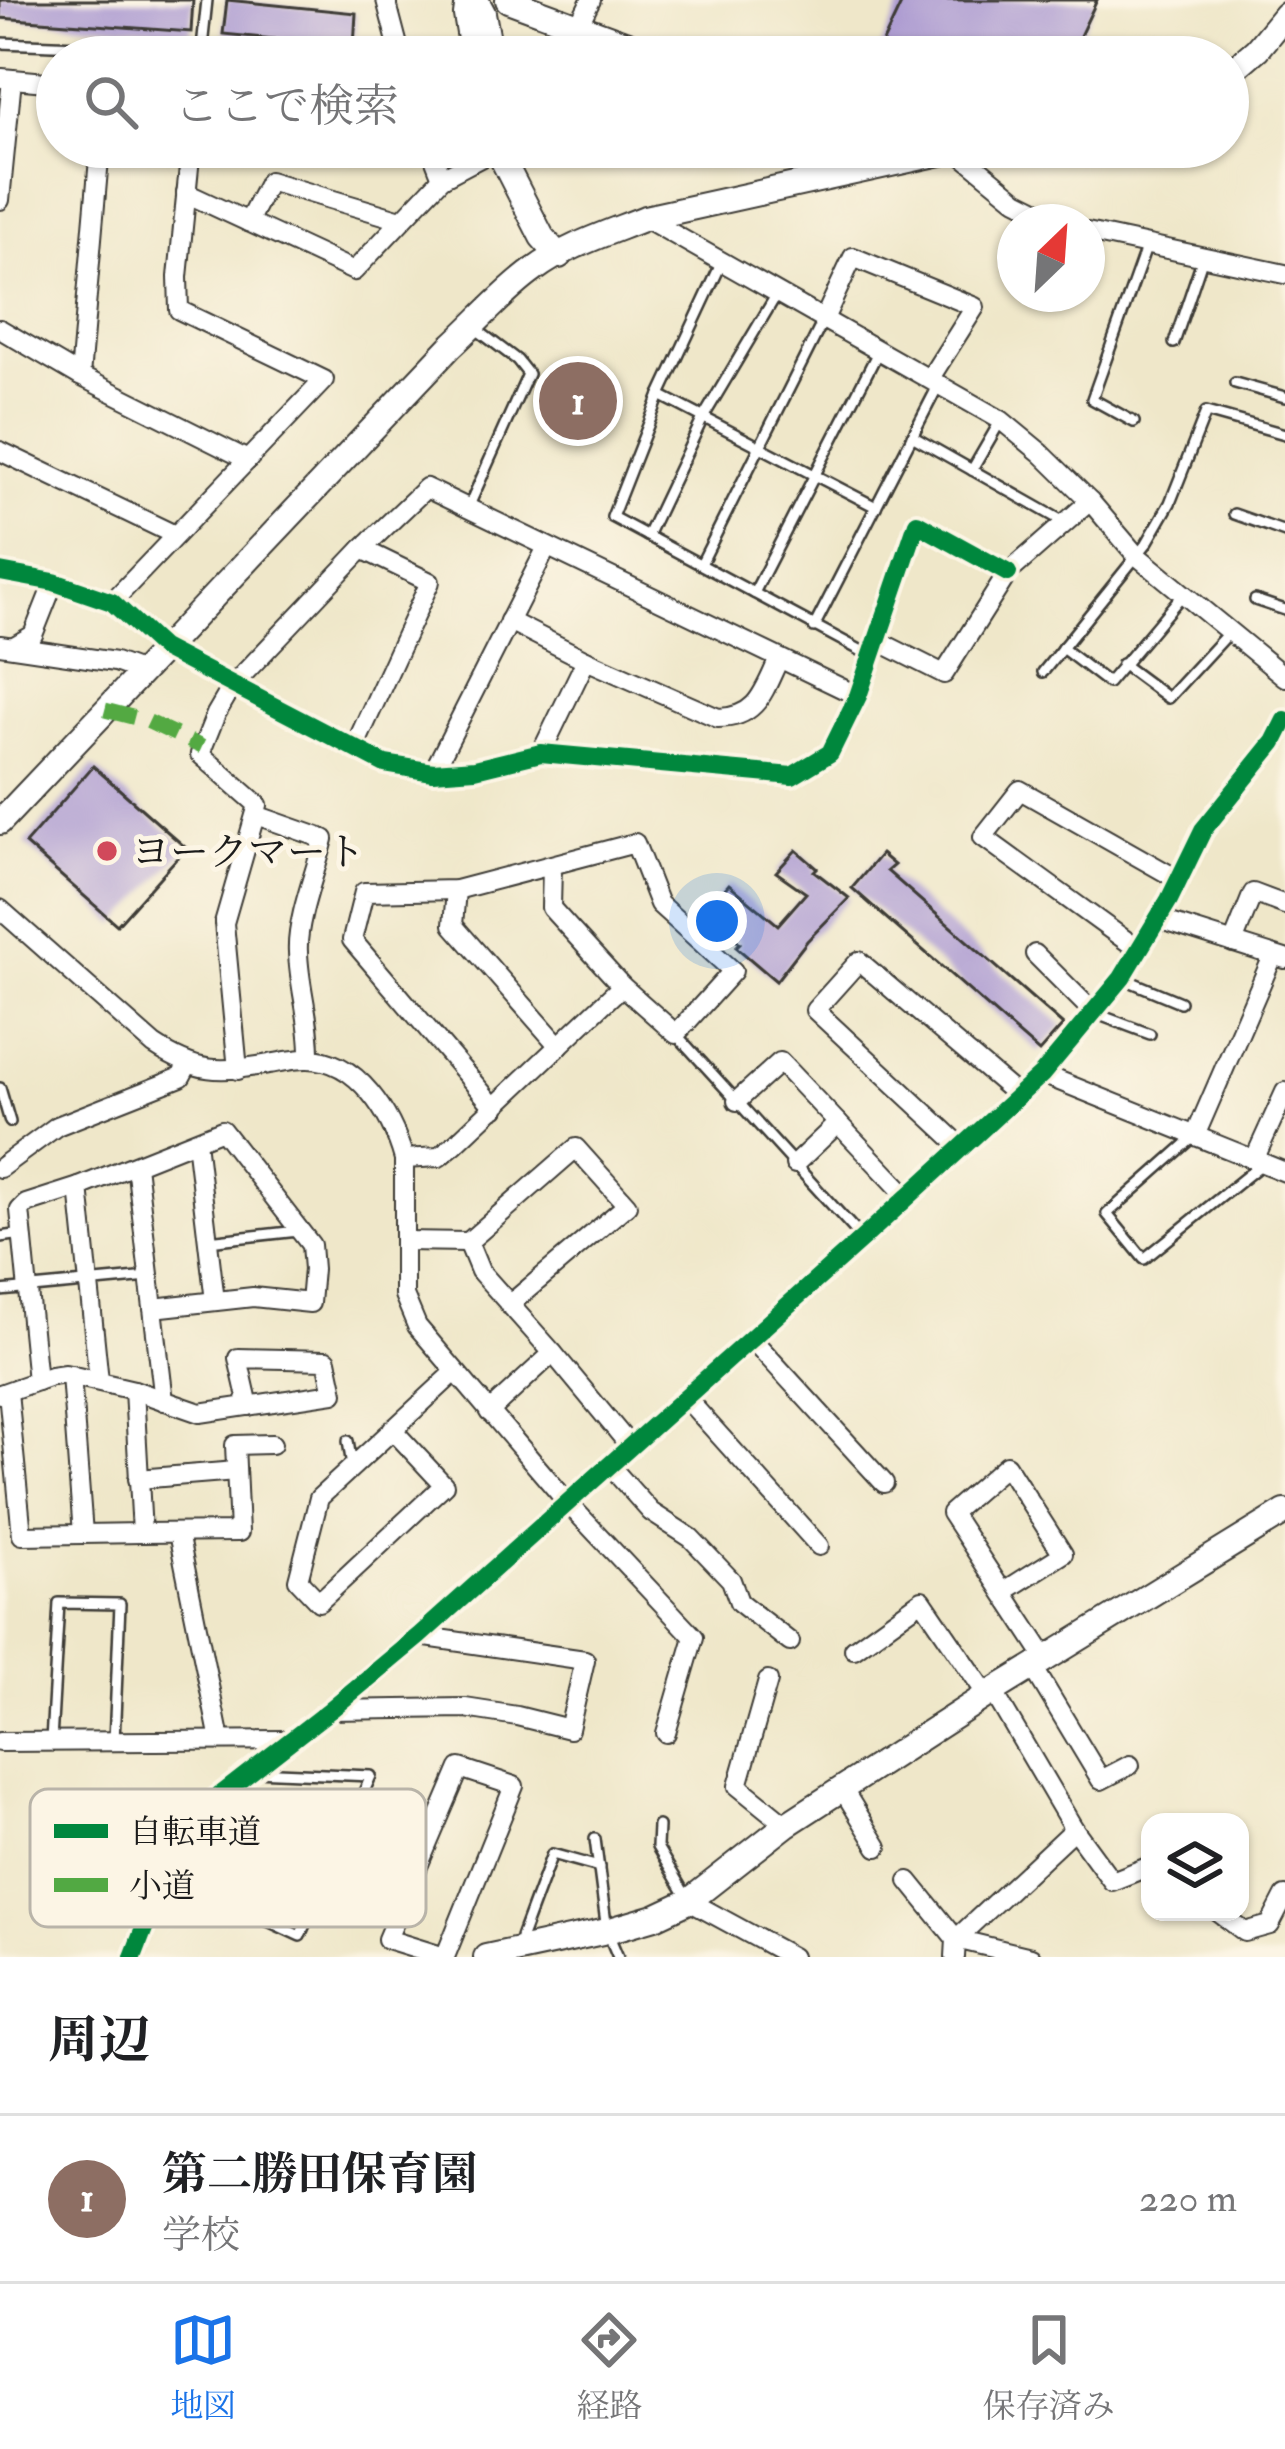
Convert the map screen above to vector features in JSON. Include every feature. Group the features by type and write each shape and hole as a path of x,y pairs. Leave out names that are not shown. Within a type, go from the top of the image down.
{"street":[{"path":"386,0 395,36"},
{"path":"470,36 466,15 472,0 484,13 488,36"},
{"path":"508,0 609,36"},
{"path":"579,24 591,0"},
{"path":"1249,56 1285,15"},
{"path":"1,188 6,78 36,80"},
{"path":"80,376 98,168"},
{"path":"112,602 324,380 178,310 189,168"},
{"path":"438,168 442,178"},
{"path":"186,194 354,271 442,178 462,168"},
{"path":"511,168 542,237 559,256"},
{"path":"0,822 512,286 538,266 646,218 830,168"},
{"path":"983,168 1025,204"},
{"path":"248,222 269,181 401,220"},
{"path":"646,218 1001,420 1042,452 1136,554 1285,677"},
{"path":"1105,236 1285,274"},
{"path":"824,319 854,257 974,307 935,381"},
{"path":"0,329 80,376 248,460"},
{"path":"0,451 176,536"},
{"path":"238,1070 224,923 258,806 200,754 232,685 426,488 858,696"},
{"path":"875,649 944,674 1008,573 1090,501"},
{"path":"0,572 54,582 112,602 162,648 385,764 433,772 475,769 542,753 792,776 830,753 858,696 917,523 1008,573"},
{"path":"433,772 547,547"},
{"path":"354,748 430,582 362,549"},
{"path":"7,646 33,635 54,582"},
{"path":"509,621 718,718 741,716 758,702 779,659"},
{"path":"7,646 115,662 140,671"},
{"path":"542,753 586,660"},
{"path":"228,1789 418,1636 1042,1074 1121,978 1158,919 1203,830 1280,744 1285,720"},
{"path":"1139,950 983,837 1020,790 1179,880"},
{"path":"256,815 324,839 299,933 310,1058"},
{"path":"495,1108 352,940 364,892 456,890 635,843 658,904 733,971 676,1034 622,986 551,908 552,865"},
{"path":"456,890 453,925 559,1046"},
{"path":"1233,943 1253,893 1285,905"},
{"path":"0,909 154,1045 181,1063 228,1071 310,1058 343,1068 368,1091 398,1138 404,1160 404,1295 425,1339 567,1502 694,1637 666,1733"},
{"path":"1158,919 1279,957 1196,1136"},
{"path":"1035,954 1094,1012"},
{"path":"962,1147 815,1010 859,961 1018,1096"},
{"path":"404,1160 439,1157 622,986"},
{"path":"737,1101 781,1062 908,1198"},
{"path":"0,1168 57,1126 181,1077 188,1064"},
{"path":"1042,1074 1285,1172"},
{"path":"1258,1162 1285,1092"},
{"path":"795,1164 838,1123"},
{"path":"37,1381 20,1210 222,1130 311,1245 310,1303 253,1297 153,1308"},
{"path":"196,1141 215,1301"},
{"path":"404,1241 468,1242 576,1148 627,1204 509,1305"},
{"path":"136,1165 164,1401"},
{"path":"80,1187 99,1382"},
{"path":"468,1242 480,1271 629,1446"},
{"path":"751,1338 884,1483"},
{"path":"490,1412 553,1353"},
{"path":"249,1406 238,1358 327,1360 334,1393 249,1406 200,1413 71,1375 51,1376 4,1393 22,1535 238,1532 235,1445 272,1444"},
{"path":"392,1430 444,1485 319,1601 298,1580 319,1498 352,1466 454,1373"},
{"path":"71,1375 83,1534"},
{"path":"134,1390 142,1533"},
{"path":"685,1397 819,1546"},
{"path":"609,1465 651,1512 691,1538 731,1580 740,1603 790,1642"},
{"path":"1003,1592 1063,1554 1006,1465 951,1513 1003,1592 1101,1780 1130,1765"},
{"path":"139,1479 236,1471"},
{"path":"486,1957 525,1948 569,1948 689,1900 785,1825 1285,1512"},
{"path":"178,1533 220,1740"},
{"path":"854,1649 922,1600 990,1693 1112,1881 1141,1870"},
{"path":"330,1710 465,1708 569,1729 585,1660 418,1636"},
{"path":"768,1681 738,1786 785,1825"},
{"path":"0,1742 290,1740"},
{"path":"392,1927 387,1939 445,1957 514,1786 460,1768 426,1848"},
{"path":"842,1788 878,1847"},
{"path":"956,1948 1074,1829"},
{"path":"909,1881 956,1948 1031,1957"},
{"path":"1230,1921 1245,1932 1270,1924 1285,1896"},
{"path":"689,1900 792,1957"},
{"path":"134,1957 145,1927"}],"lane":[{"path":"203,36 207,0"},
{"path":"0,44 36,45"},
{"path":"1135,422 1092,399 1148,245"},
{"path":"1174,343 1203,256"},
{"path":"722,262 660,395 613,517 814,627 875,649"},
{"path":"647,536 703,418 778,291"},
{"path":"701,565 824,319"},
{"path":"468,508 528,374 473,326"},
{"path":"754,593 879,350"},
{"path":"814,627 912,436 935,381"},
{"path":"1235,383 1285,397"},
{"path":"660,395 876,507"},
{"path":"1043,672 1148,543 1206,412 1285,434"},
{"path":"972,470 1001,420"},
{"path":"912,436 1066,524"},
{"path":"1234,514 1285,532"},
{"path":"1062,648 1108,683 1183,594"},
{"path":"1255,600 1285,610"},
{"path":"1122,664 1168,698 1229,632"},
{"path":"1121,978 1180,1002"},
{"path":"1094,1012 1150,1034"},
{"path":"676,1034 863,1238"},
{"path":"0,1088 10,1122"},
{"path":"1196,1136 1107,1214 1144,1259 1258,1162"},
{"path":"208,1241 300,1231"},
{"path":"0,1237 23,1234"},
{"path":"0,1292 149,1277"},
{"path":"347,1441 352,1466"},
{"path":"51,1741 59,1603 120,1604 114,1741"},
{"path":"254,1771 371,1776 365,1789"},
{"path":"658,1826 657,1847 689,1900"},
{"path":"595,1839 608,1931 618,1957"},
{"path":"525,1948 520,1937 553,1854 598,1867"},
{"path":"281,1927 300,1936 304,1927"}],"building":[{"path":"0,0 193,0 191,32 0,18"},
{"path":"227,0 356,13 355,36 223,34"},
{"path":"903,0 1097,0 1080,36 886,36"},
{"path":"93,766 186,848 117,925 25,844"},
{"path":"796,850 849,898 776,981 736,947 740,943 706,910 729,884 778,925 806,893 776,872"},
{"path":"881,854 894,865 887,871 1063,1025 1039,1052 852,888"}],"marked path":[{"path":"105,710 147,721 202,747"}],"cycle path":[{"path":"0,572 54,582 112,602 162,648 385,764 433,772 475,769 541,753 792,776 830,753 858,696 917,523 1008,573"},
{"path":"228,1789 419,1636 1042,1074 1122,978 1169,900 1203,830 1274,742 1285,720"},
{"path":"133,1957 145,1927"}],"place":[{"name":"第二勝田保育園","path":"578,401"},
{"name":"ヨークマート","path":"107,851"}]}
